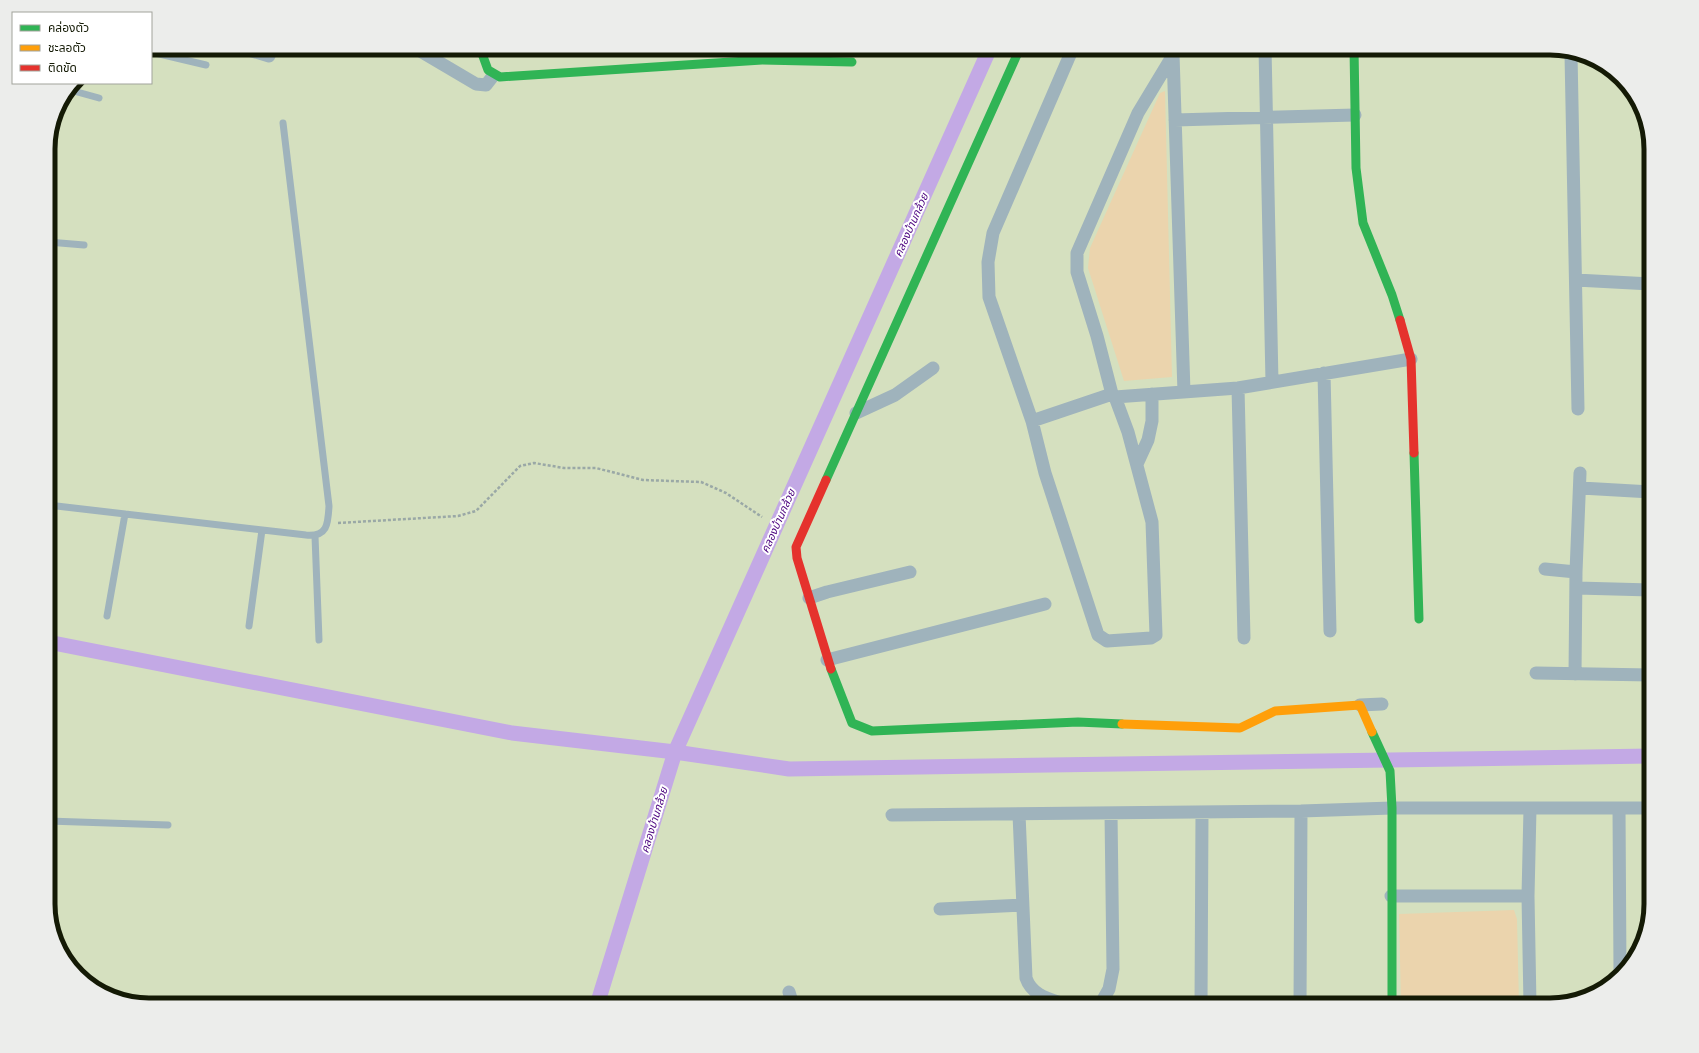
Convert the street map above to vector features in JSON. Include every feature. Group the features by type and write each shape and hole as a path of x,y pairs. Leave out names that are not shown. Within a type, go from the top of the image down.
{"street":[{"path":"427,55 476,84 486,84 493,76"},
{"path":"482,55 486,67 493,76 500,77 762,60 852,62"},
{"path":"1017,55 796,547 797,558 826,660 852,723 872,731 1078,722 1240,728 1250,725 1265,714 1275,710 1382,704"},
{"path":"1069,55 993,233 988,262 989,297 1032,421 1045,472 1080,583 1098,635 1107,641 1151,638 1158,632 1152,522 1128,432 1113,396 1097,336 1077,272 1077,253 1138,113 1170,55"},
{"path":"1172,55 1175,120 1175,172 1184,392"},
{"path":"1265,55 1272,382"},
{"path":"1354,55 1356,168 1363,223 1392,295 1411,359 1419,619"},
{"path":"1571,58 1578,409"},
{"path":"1175,120 1355,115"},
{"path":"1576,280 1644,284"},
{"path":"1032,421 1113,396 1238,388 1411,359"},
{"path":"856,414 895,395 933,368"},
{"path":"1324,373 1330,631"},
{"path":"1238,388 1244,638"},
{"path":"1137,464 1148,440 1151,427 1152,394"},
{"path":"1575,674 1576,572 1581,488 1580,473"},
{"path":"1581,488 1644,492"},
{"path":"1545,569 1576,572"},
{"path":"809,598 827,592 910,572"},
{"path":"1577,588 1644,590"},
{"path":"826,660 1045,604"},
{"path":"1536,673 1644,675"},
{"path":"1360,705 1390,771 1392,808 1392,998"},
{"path":"892,815 1301,811 1392,808 1644,808"},
{"path":"1619,808 1620,966"},
{"path":"1530,809 1528,896 1530,998"},
{"path":"1300,998 1301,811"},
{"path":"1201,998 1202,812"},
{"path":"1104,998 1109,989 1114,969 1111,813"},
{"path":"1020,814 1022,904 1026,978 1029,986 1035,993 1048,998"},
{"path":"1391,896 1528,896"},
{"path":"940,909 1022,904"},
{"path":"789,992 791,998"}],"lane":[{"path":"164,55 206,65"},
{"path":"75,91 99,98"},
{"path":"55,506 315,536 322,532 328,524 328,506 283,123"},
{"path":"55,243 84,245"},
{"path":"107,616 126,514"},
{"path":"248,626 262,530"},
{"path":"315,536 319,640"},
{"path":"55,821 168,825"}],"path":[{"path":"328,524 353,521 468,515 476,511 489,500 520,466 534,463 564,468 596,468 643,480 701,482 726,493 762,517"}],"shaded area":[{"path":"1165,91 1172,377 1124,381 1088,268 1090,248 1160,93"},
{"path":"1514,910 1517,919 1519,998 1401,998 1399,914"}],"waterway":[{"name":"คลองบ้านกล้วย","path":"599,998 675,752 987,55"},
{"path":"55,643 512,733 675,752 789,769 1644,756"}],"traffic: fast":[{"path":"483,55 488,70 500,77 762,60 852,62"},
{"path":"826,480 1017,55"},
{"path":"1354,55 1356,168 1363,223 1392,295 1400,320"},
{"path":"1414,453 1419,619"},
{"path":"831,669 852,723 872,731 1078,722 1122,724"},
{"path":"1372,732 1390,771 1392,808 1392,998"}],"traffic: slow":[{"path":"1122,724 1240,728 1275,711 1360,705 1372,732"}],"traffic: jam":[{"path":"1400,320 1411,359 1414,453"},
{"path":"826,480 796,547 797,558 831,669"}]}
